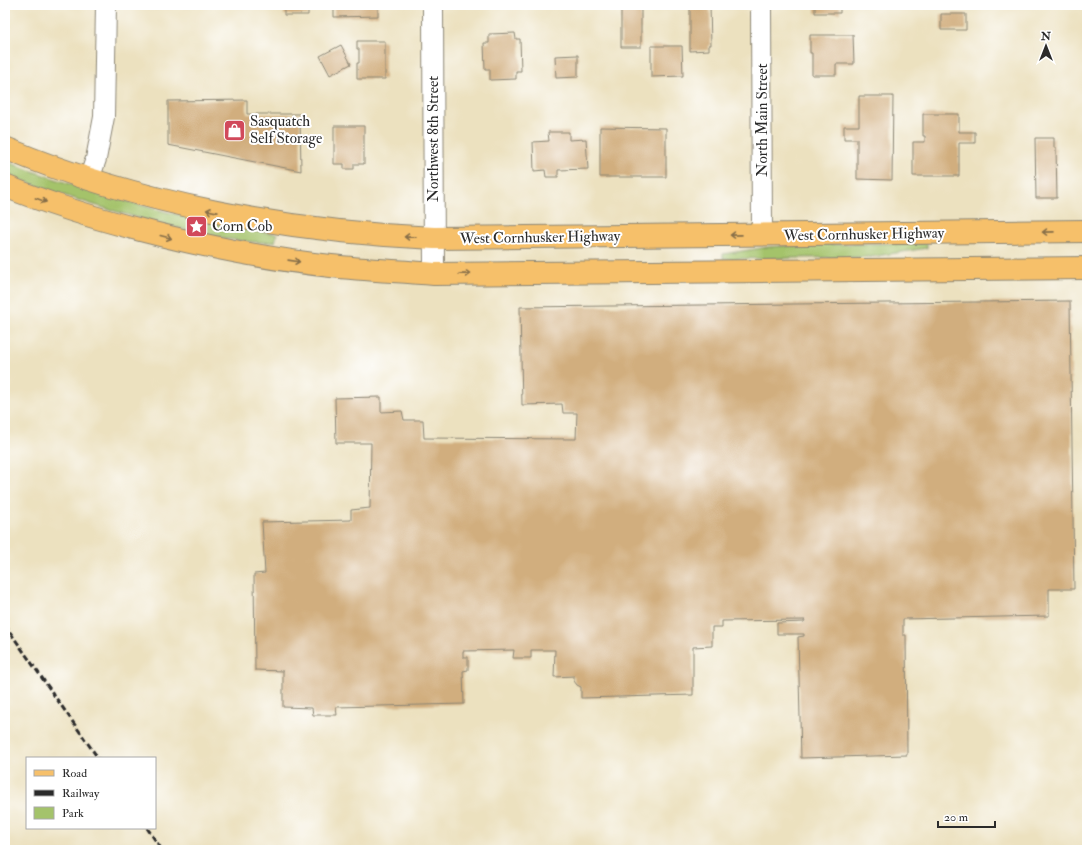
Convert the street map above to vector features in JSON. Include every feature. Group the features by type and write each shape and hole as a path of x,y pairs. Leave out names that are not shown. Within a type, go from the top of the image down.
{"main road":[{"name":"West Cornhusker Highway","path":"5,148 89,179 208,210 318,229 396,236 434,238 1087,232"},
{"path":"5,186 62,208 185,242 258,256 331,266 434,274 1087,268"}],"street":[{"path":"89,179 96,159 104,117 106,5"},
{"name":"Northwest 8th Street","path":"433,5 434,274"},
{"name":"North Main Street","path":"761,5 762,235"}],"green space":[{"path":"5,161 71,184 139,205 207,221 277,234 275,242 251,242 217,237 160,224 115,211 5,174"},
{"path":"927,243 927,248 871,257 723,259 723,254 768,247 795,245"}],"building":[{"path":"284,5 308,5 308,15 284,15"},
{"path":"334,5 378,5 378,16 334,17"},
{"path":"621,5 641,5 641,47 621,47"},
{"path":"690,5 710,5 711,45 709,45 709,50 690,51"},
{"path":"815,5 840,5 840,13 815,13"},
{"path":"941,14 966,14 966,30 941,30"},
{"path":"515,33 516,39 520,39 521,71 516,71 516,79 490,80 490,69 485,69 484,43 489,43 489,34"},
{"path":"810,35 853,35 854,64 836,64 836,75 812,75"},
{"path":"357,41 385,41 385,79 357,79 359,49 357,49"},
{"path":"341,45 351,64 330,75 320,56"},
{"path":"651,46 682,46 683,76 651,77"},
{"path":"578,55 578,77 556,78 555,56"},
{"path":"859,96 893,96 892,180 857,179 857,139 844,139 844,126 859,126"},
{"name":"Sasquatch Self Storage","path":"247,100 247,114 300,114 301,171 168,145 168,101"},
{"path":"923,114 959,114 959,132 975,132 975,143 959,143 959,176 913,176 913,142 925,142 925,136 923,136"},
{"path":"334,126 364,126 364,164 354,164 354,169 344,169 344,164 334,164"},
{"path":"600,127 666,128 666,177 600,177"},
{"path":"548,132 569,132 569,140 586,139 588,169 558,170 558,177 546,177 545,170 534,171 533,142 549,141"},
{"path":"1035,138 1054,138 1054,148 1056,148 1057,198 1036,198"},
{"path":"1070,301 1074,589 1049,589 1049,616 903,619 903,635 906,635 907,755 801,758 798,637 804,636 804,634 777,634 777,623 804,622 805,620 722,621 722,627 712,627 712,646 693,647 693,695 581,698 581,687 574,681 574,676 554,677 555,650 531,650 531,658 513,658 514,650 463,651 463,657 468,657 468,670 463,671 464,704 336,707 337,715 313,715 312,708 283,707 283,671 255,670 254,574 265,573 262,522 351,520 351,510 370,508 371,443 336,443 335,398 381,397 381,412 402,411 404,420 423,420 424,438 576,439 577,413 563,413 562,404 522,405 520,307"}],"railway":[{"path":"5,625 97,757"},
{"path":"148,829 162,850"}],"place":[{"name":"Sasquatch Self Storage","path":"234,130"},
{"name":"Corn Cob","path":"196,226"}]}
